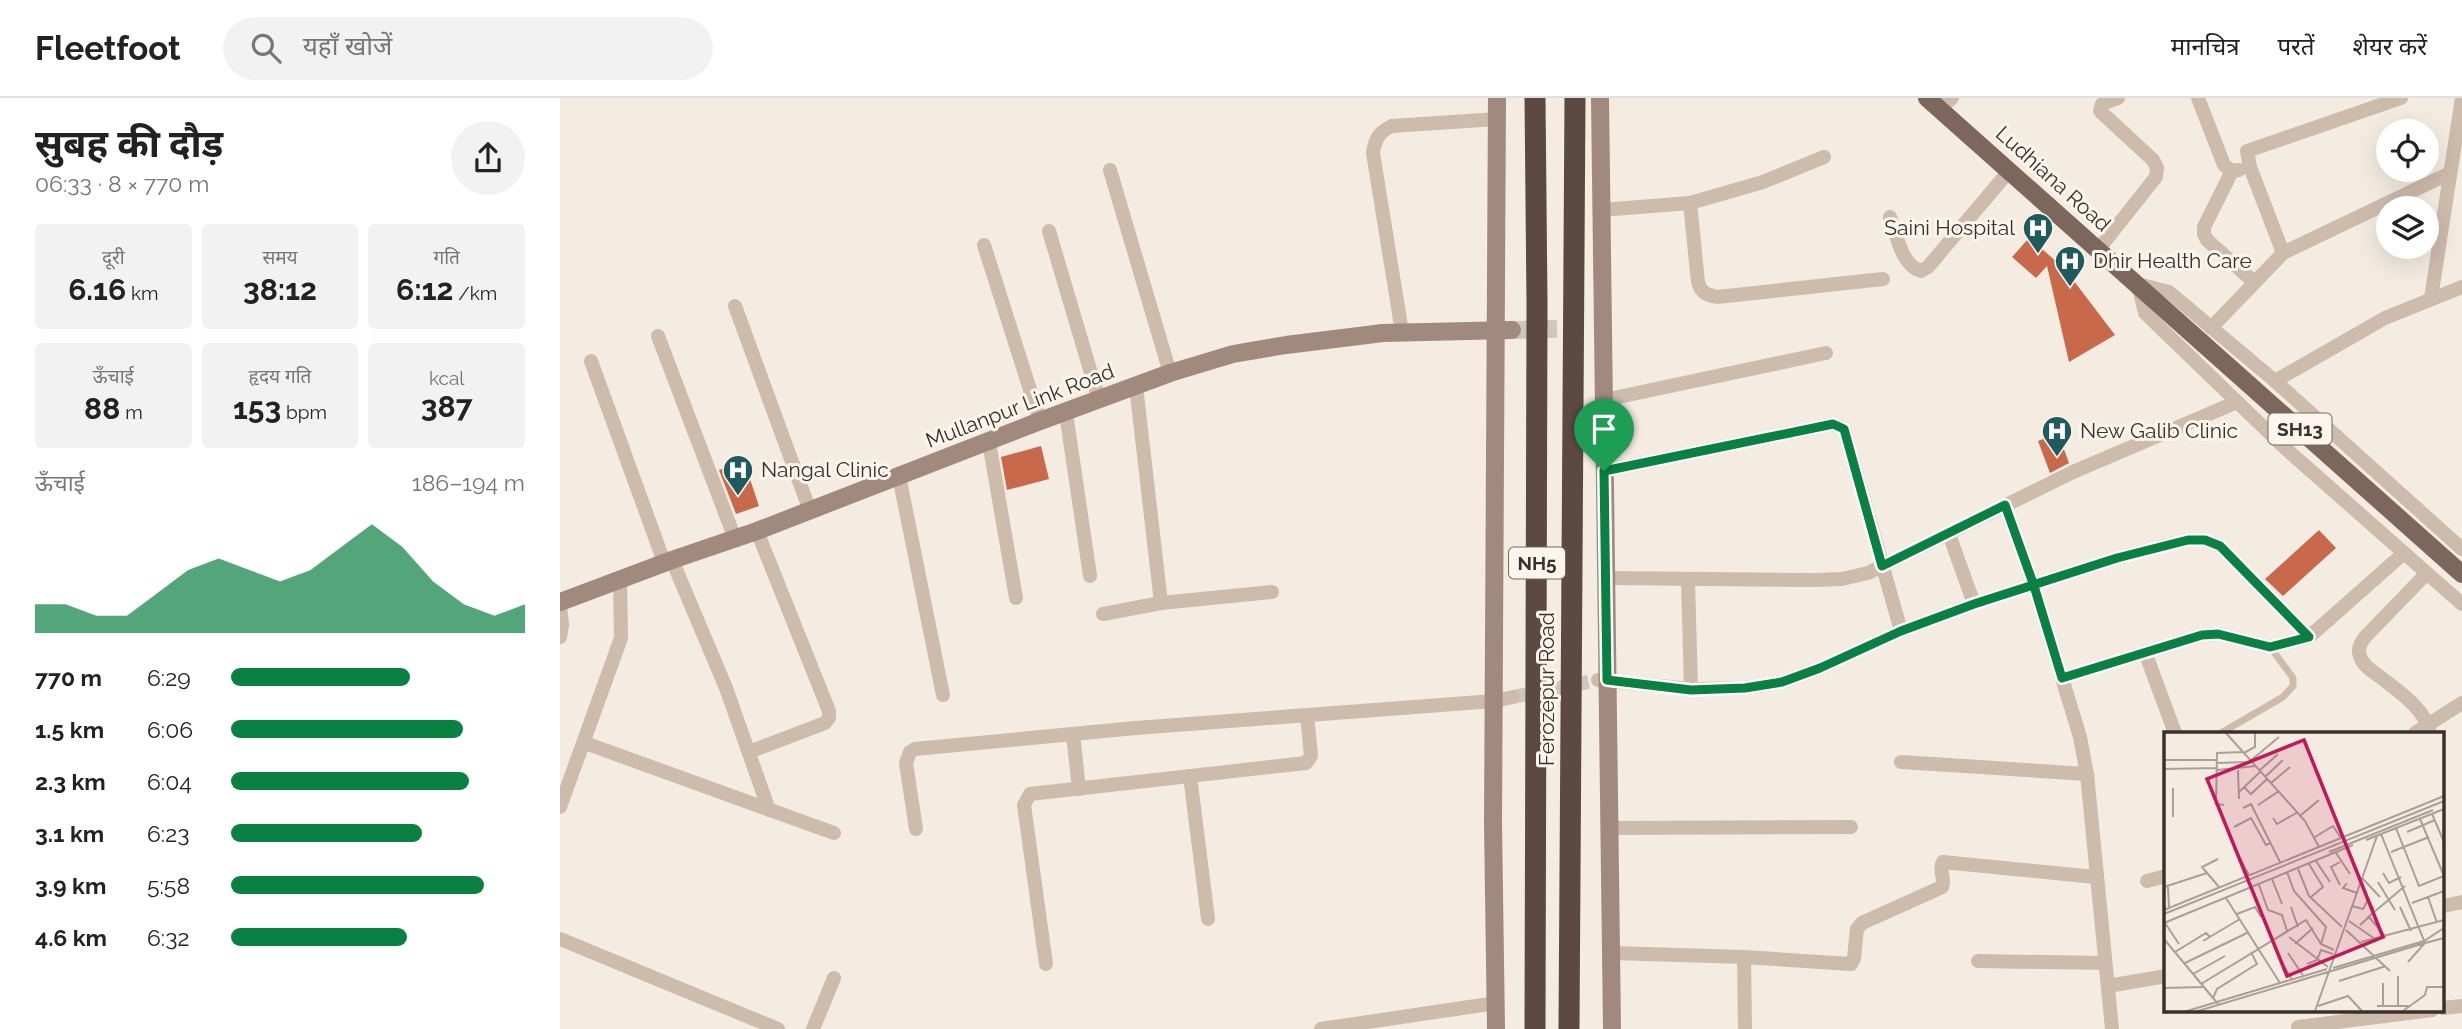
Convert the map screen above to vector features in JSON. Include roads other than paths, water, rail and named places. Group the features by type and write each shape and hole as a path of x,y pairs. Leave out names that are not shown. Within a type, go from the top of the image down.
{"highway":[{"name":"NH5","path":"1535,98 1538,304 1535,1029"},
{"name":"Ferozepur Road","path":"1569,1029 1575,98"}],"main road":[{"path":"1496,1029 1494,701 1504,330 1497,98"},
{"path":"1600,98 1601,210 1597,328 1604,400 1606,578 1602,680 1609,828 1612,1029"},
{"name":"Ludhiana Road","path":"1939,102 2009,171 2462,574"},
{"name":"Mullanpur Link Road","path":"560,603 668,561 736,540 1040,421 1170,373 1233,354 1402,332 1504,330"}],"street":[{"path":"2098,250 2156,177 2157,168 2152,160 2100,111 2102,104 2118,98"},
{"path":"2199,98 2224,165 2232,171 2250,167"},
{"path":"2283,253 2246,155 2249,149 2401,98"},
{"path":"2431,298 2462,98"},
{"path":"1402,332 1373,153 1374,142 1381,131 1392,126 1497,119"},
{"path":"1601,210 1690,203 1763,182 1824,157"},
{"path":"1110,170 1170,373"},
{"path":"1890,218 1907,261 1912,268 1921,271 1928,267 2009,171"},
{"path":"2232,171 2204,226 2204,234 2207,240 2254,282"},
{"path":"2211,328 2283,253 2450,173"},
{"path":"1690,203 1698,282 1700,290 1707,295 1717,297 1883,279"},
{"path":"1049,232 1099,400"},
{"path":"984,245 1040,421"},
{"path":"2462,549 2275,381 2169,292 2138,284 2145,313 2237,402 2462,604"},
{"path":"2275,381 2385,318 2462,287"},
{"path":"735,306 810,511"},
{"path":"658,335 736,540"},
{"path":"1604,400 1826,353"},
{"path":"591,361 668,561 726,688 769,810"},
{"path":"1136,386 1161,603"},
{"path":"1606,578 1842,579 1868,573 2120,451 2237,402"},
{"path":"1066,413 1090,576"},
{"path":"1604,471 1833,424 1840,426 1844,429 1901,631"},
{"path":"989,442 1016,598"},
{"path":"899,476 943,695"},
{"path":"2005,505 2034,586 2080,737 2087,774 2112,1029"},
{"path":"749,752 825,723 829,718 829,711 757,531"},
{"path":"1949,534 1974,604"},
{"path":"1602,680 1691,690 1745,688 1782,682 1820,668 1901,631 1974,604 2117,558 2188,540 2205,540 2220,546 2309,637"},
{"path":"2062,678 2202,635 2218,634 2270,647 2309,637 2404,553"},
{"path":"2427,573 2366,636 2360,645 2359,655 2364,664 2400,693 2429,729 2462,703"},
{"path":"560,807 621,638 620,579"},
{"path":"1688,580 1691,690"},
{"path":"1102,614 1161,603 1272,592"},
{"path":"560,603 560,637"},
{"path":"2145,652 2175,732"},
{"path":"916,829 906,762 910,752 1073,734 1494,701 1513,697"},
{"path":"1046,964 1024,805 1030,794 1306,763 1311,755 1307,715"},
{"path":"1073,734 1079,789"},
{"path":"584,743 834,833"},
{"path":"1901,762 2087,774"},
{"path":"1190,776 1208,919"},
{"path":"1609,828 1851,827"},
{"path":"1612,953 1851,964 1857,929 1862,923 1942,887 1943,862 2095,877"},
{"path":"2147,881 2164,877"},
{"path":"2444,906 2462,902"},
{"path":"560,939 778,1029"},
{"path":"1744,957 1745,1029"},
{"path":"1978,961 2105,963"},
{"path":"2108,986 2164,976"},
{"path":"813,1029 834,978"},
{"path":"1321,1029 1496,1003"},
{"path":"2444,1008 2462,1006"},
{"path":"2298,1027 2416,1012"}],"lane":[{"path":"2223,732 2283,697 2293,686 2292,678 2270,647"}],"tunnel":[{"path":"1512,330 1591,328"},
{"path":"1513,697 1598,680"}],"place":[{"name":"Saini Hospital","path":"2038,255"},
{"name":"Dhir Health Care","path":"2070,288"},
{"name":"New Galib Clinic","path":"2057,458"},
{"name":"Nangal Clinic","path":"738,497"}]}
